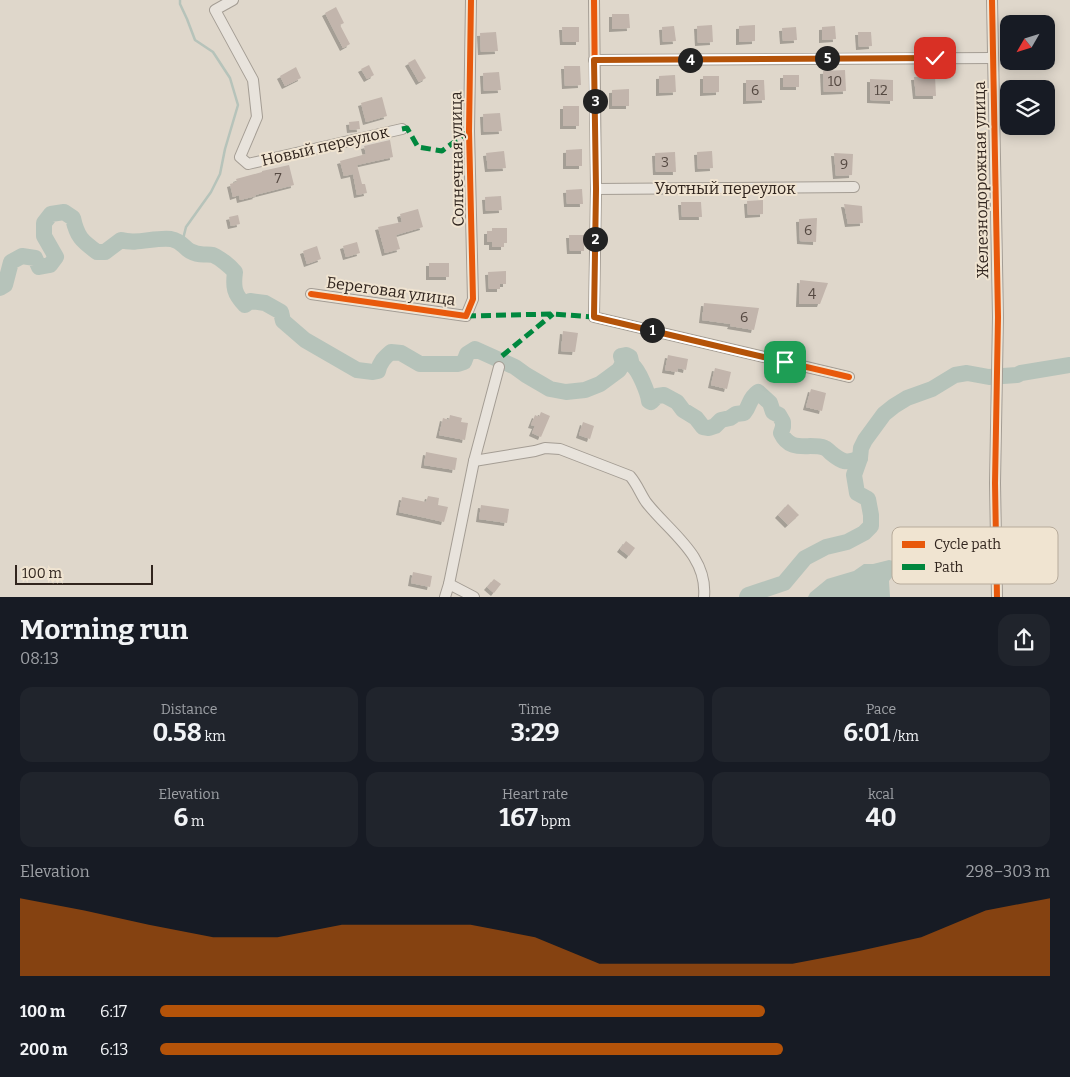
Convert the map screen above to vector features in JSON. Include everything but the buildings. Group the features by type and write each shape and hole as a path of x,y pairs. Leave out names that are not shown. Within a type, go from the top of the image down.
{"street":[{"name":"Новый переулок","path":"233,0 215,10 252,80 257,117 240,157 248,164 402,129"},
{"name":"Солнечная улица","path":"466,316 473,299 469,131 471,0"},
{"path":"594,0 596,189 594,317 849,377"},
{"name":"Железнодорожная улица","path":"992,0 998,317 996,527"},
{"path":"594,60 993,58"},
{"name":"Уютный переулок","path":"596,189 854,188"},
{"name":"Береговая улица","path":"312,294 466,316"},
{"path":"445,597 450,584 474,461 499,366"},
{"path":"474,461 545,448 560,449 630,476 647,503 690,550 698,562 703,574 704,597"},
{"path":"450,584 474,597"},
{"name":"Железнодорожная улица","path":"997,584 997,597"}],"shaded area":[{"path":"892,561 892,577 889,581 890,597 808,597 810,593 827,579 854,571 864,564"}],"waterway":[{"path":"180,0 195,40 213,52 230,78 238,105 220,174 211,192 186,227 182,243"},
{"path":"0,288 5,285 11,262 22,256 35,258 39,267 50,265 56,257 44,236 44,223 51,214 64,212 73,218 76,230 81,238 97,252 105,252 121,240 133,242 171,239 178,241 194,253 216,256 235,272 235,290 245,305 250,301 265,303 281,312 283,321 305,340 357,370 378,371 383,360 391,352 401,353 420,364 458,364 464,362 467,354 475,349 515,367 550,389 566,392 585,390 600,384 619,370 623,363 621,356 626,355 630,357 632,365 640,376 649,401 651,402 657,396 664,395 677,402 683,410 696,418 703,427 715,426 721,420 744,413 758,392 770,403 773,412 779,415 783,422 781,433 790,443 801,446 819,446 844,461 860,458"},
{"path":"747,597 748,595 784,583 805,558 826,547 847,542 864,533 871,526 868,499 857,493 854,475 865,440 884,414 894,406 907,398 932,389 955,375 967,373 989,377 1017,375 1070,365"}],"marked path":[{"path":"402,129 407,128 418,147 442,151 469,131"},
{"path":"466,316 553,314 594,317"},
{"path":"502,356 553,314"}],"cycle path":[{"path":"311,294 466,316 473,299 469,131 471,0"},
{"path":"594,0 596,189 594,317 849,377"},
{"path":"992,0 998,317 996,527"},
{"path":"997,584 997,597"}],"route":[{"path":"785,362 594,317 596,189 594,60 935,58"}]}
